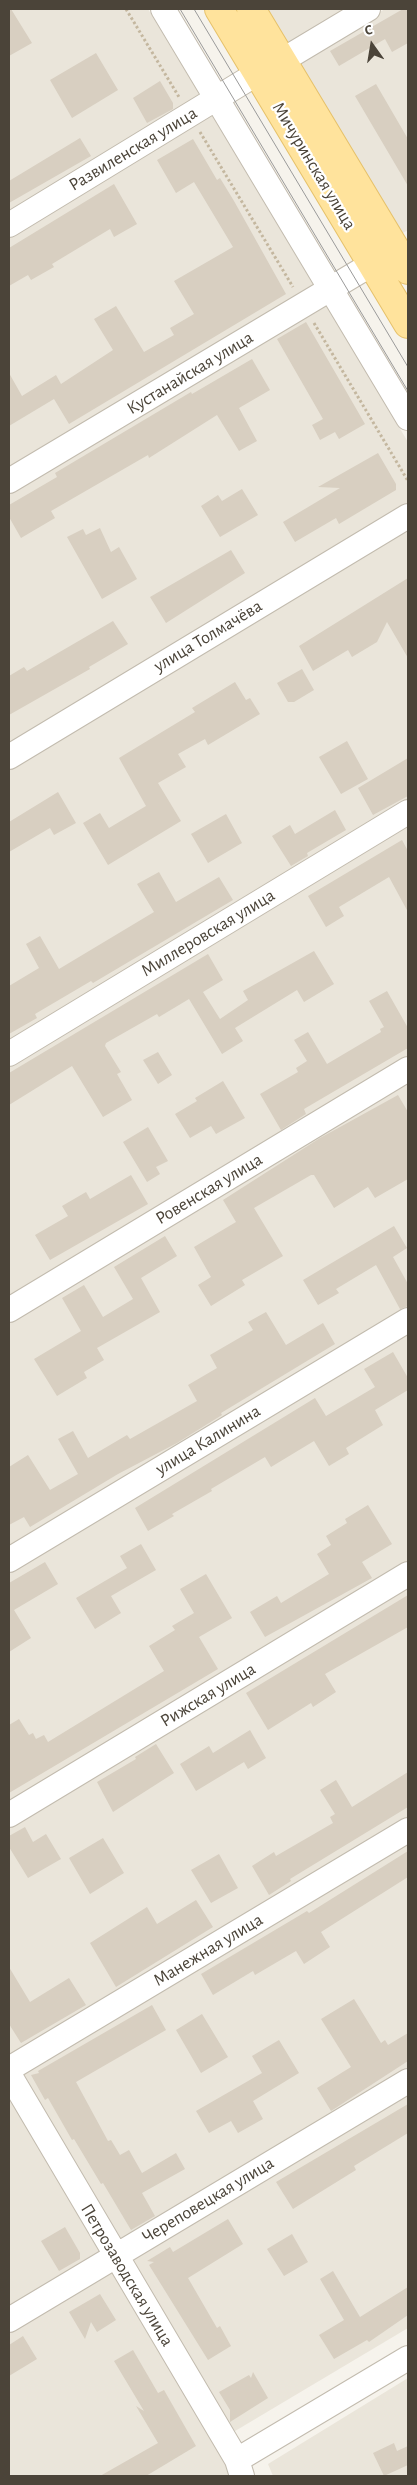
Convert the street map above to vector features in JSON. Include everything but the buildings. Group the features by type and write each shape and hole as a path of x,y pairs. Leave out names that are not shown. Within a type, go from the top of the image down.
{"main road":[{"name":"Мичуринская улица","path":"219,9 408,324"},
{"name":"Мичуринская улица","path":"252,9 404,253"}],"street":[{"path":"163,9 408,418"},
{"path":"283,60 368,9"},
{"name":"Развиленская улица","path":"9,225 258,74"},
{"name":"Кустанайская улица","path":"9,481 372,264"},
{"name":"улица Толмачёва","path":"9,757 408,516"},
{"name":"Миллеровская улица","path":"9,1054 408,812"},
{"name":"Ровенская улица","path":"9,1310 408,1069"},
{"name":"улица Калинина","path":"9,1560 408,1320"},
{"name":"Рижская улица","path":"9,1815 408,1574"},
{"name":"Манежная улица","path":"9,2069 408,1830"},
{"name":"Петрозаводская улица","path":"9,2074 239,2468"},
{"name":"Череповецкая улица","path":"9,2320 408,2081"},
{"path":"239,2468 408,2358"}],"path":[{"path":"126,9 304,305"}],"shaded area":[{"path":"9,9 148,9 408,442 408,2328 220,2440 236,2476 9,2476"},
{"path":"264,9 353,9 287,48"},
{"path":"385,9 408,9 408,230 398,236 295,63"},
{"path":"408,2378 408,2476 273,2476 268,2464"}],"tram line":[{"path":"180,9 408,391"},
{"path":"194,9 408,367"}]}
